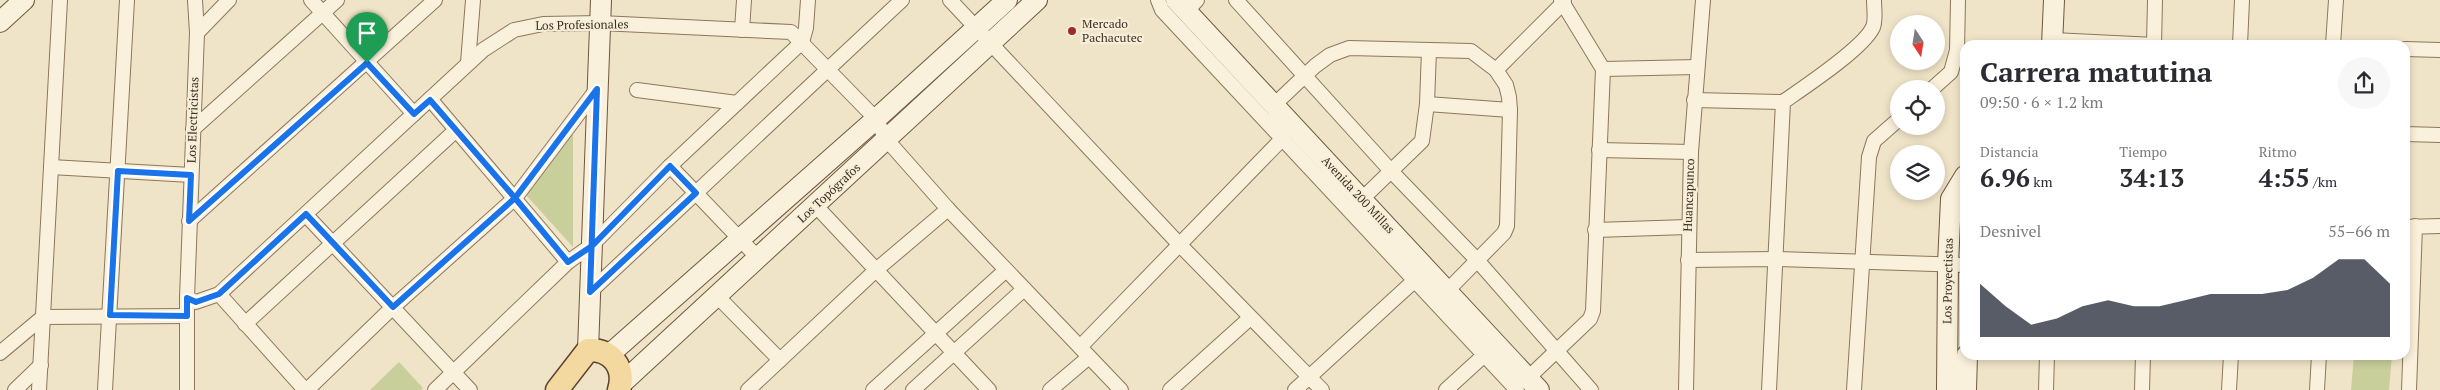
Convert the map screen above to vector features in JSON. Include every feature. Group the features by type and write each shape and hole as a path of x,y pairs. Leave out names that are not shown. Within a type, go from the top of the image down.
{"main road":[{"path":"0,22 24,0"},
{"path":"557,390 588,350 601,0"},
{"name":"Los Topógrafos","path":"610,354 876,119 1007,0"},
{"name":"Los Topógrafos","path":"620,388 1036,0"},
{"path":"2053,40 2054,0"},
{"name":"Avenida 200 Millas","path":"1187,4 1274,105 1446,291 1490,349 1528,386"},
{"name":"Los Proyectistas","path":"1947,390 1956,264 1951,200 1960,185"},
{"path":"588,350 600,350 610,354 620,372 620,388"},
{"path":"1966,390 1967,360"}],"street":[{"path":"40,390 60,0"},
{"path":"106,390 127,0"},
{"name":"Los Electricistas","path":"187,390 189,221 197,33 195,0"},
{"path":"197,33 229,0"},
{"path":"311,0 414,114"},
{"path":"193,129 337,0"},
{"path":"189,221 436,0"},
{"path":"468,63 473,0"},
{"path":"742,30 744,0"},
{"path":"435,390 568,262 592,246 670,166 802,42 806,28 808,0"},
{"path":"590,292 902,0"},
{"path":"950,0 1179,244 1322,390"},
{"path":"1158,0 1162,10 1415,280 1490,349 1446,390"},
{"path":"1236,0 1476,260 1591,390"},
{"name":"Huancapunco","path":"1686,390 1691,152 1703,0"},
{"path":"1694,100 1783,102 1822,75 1855,47 1873,27 1874,0"},
{"path":"1943,80 1952,72 1957,50 1958,0"},
{"path":"2155,0 2155,40"},
{"path":"2240,40 2242,0"},
{"path":"2334,40 2336,0"},
{"path":"1496,70 1562,1 1603,69 1592,311 1590,319 1558,351 1528,386"},
{"name":"Los Profesionales","path":"219,294 468,63 500,38 520,28 543,24 600,23 791,32 876,119 886,139 948,209 1121,390"},
{"path":"1283,138 1274,105 1304,75 1330,55 1349,48 1472,51 1496,70 1506,86 1510,110 1507,226 1504,233 1446,291"},
{"path":"2410,49 2440,50"},
{"path":"1362,199 1422,141 1427,104 1429,50"},
{"path":"1603,69 1697,67"},
{"path":"187,298 196,302 219,294 306,390 393,307 515,198 597,89"},
{"path":"637,90 737,103"},
{"path":"430,100 568,262"},
{"path":"1769,390 1783,102"},
{"path":"1427,104 1510,110"},
{"path":"1854,390 1869,157 1874,141 1890,127"},
{"path":"245,324 332,242 455,131"},
{"path":"2410,134 2440,135"},
{"path":"1050,390 1179,244 1283,138"},
{"path":"1599,150 1691,152"},
{"path":"670,166 759,259"},
{"path":"51,168 191,175"},
{"path":"816,206 989,390"},
{"path":"748,390 876,270 948,209"},
{"path":"306,214 470,390"},
{"path":"2410,226 2440,226"},
{"path":"1595,230 1688,227"},
{"path":"1688,260 1776,259 1861,263 1956,264"},
{"path":"874,390 935,332 1006,270"},
{"path":"1295,390 1415,280"},
{"path":"913,390 1024,289"},
{"path":"718,297 780,360"},
{"path":"0,353 43,317 110,315 187,316"},
{"path":"1170,390 1250,318"},
{"path":"2046,390 2047,360"},
{"path":"2142,390 2143,360"},
{"path":"2229,390 2231,360"},
{"path":"2317,390 2320,360"},
{"path":"2408,360 2409,390"},
{"path":"15,390 41,365"}],"green space":[{"path":"573,134 573,247 526,195"},
{"path":"2354,360 2392,360 2389,390 2351,390"},
{"path":"399,362 423,388 421,390 370,390"}],"place":[{"name":"Mercado Pachacutec","path":"1072,31"}],"route":[{"path":"367,63 189,221 191,175 118,171 110,315 187,316 187,298 196,302 219,294 306,214 393,307 515,198 568,262 592,246 670,166 696,193 590,292 592,246 597,89 515,198 430,100 414,114 367,63"}]}
